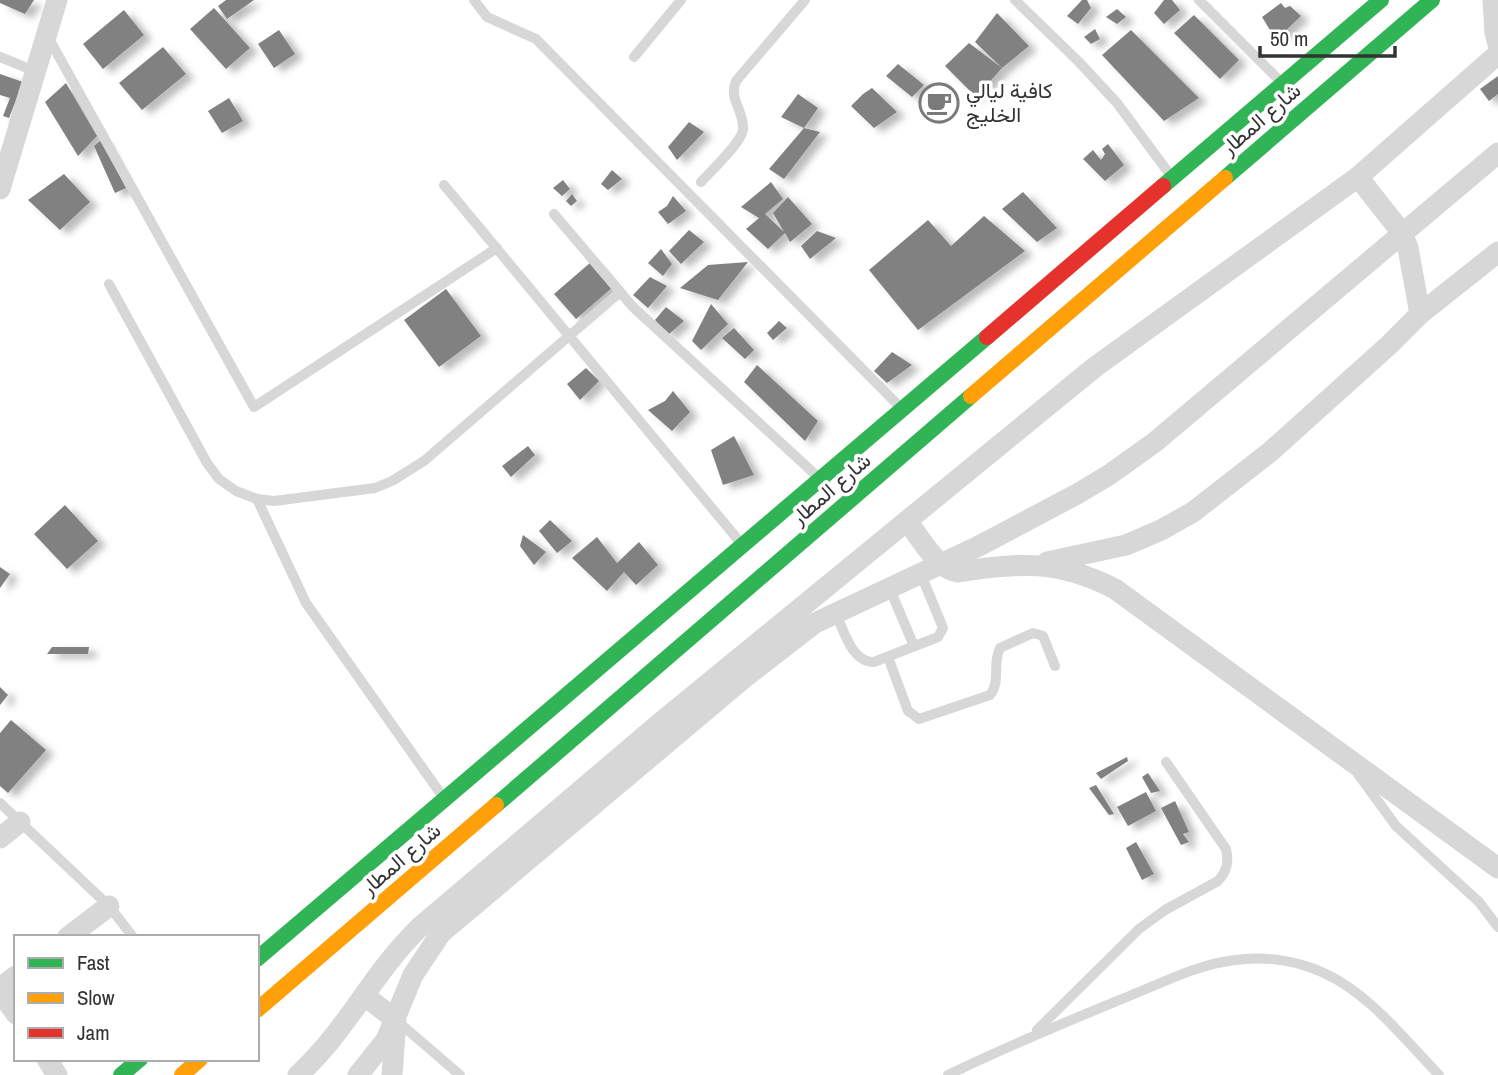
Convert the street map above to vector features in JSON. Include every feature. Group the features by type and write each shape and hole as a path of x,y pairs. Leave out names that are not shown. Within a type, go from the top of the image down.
{"main road":[{"name":"شارع المطار","path":"259,957 1381,0"},
{"name":"شارع المطار","path":"259,1008 1432,0"},
{"path":"121,1075 138,1061"},
{"path":"181,1075 198,1061"}],"street":[{"path":"0,189 57,0"},
{"path":"1493,0 1498,44"},
{"path":"298,1075 318,1056 365,996 385,964 420,927 660,723 1096,367 1358,177 1498,54"},
{"path":"358,1075 386,1040 419,964 441,933 744,678 815,623 977,547 1077,494 1125,464 1498,153"},
{"path":"1358,177 1402,233 1408,248 1420,314"},
{"path":"907,521 940,563 957,572 1034,564 1126,545 1161,530 1194,512 1270,452 1390,345 1420,314 1498,252"},
{"path":"1034,564 1076,572 1115,589 1498,868"},
{"path":"0,838 20,822"},
{"path":"71,935 109,906"},
{"path":"14,978 0,989 14,1011"},
{"path":"365,996 396,1020"},
{"path":"392,1075 396,1020"}],"lane":[{"path":"474,0 486,17 536,40 902,409"},
{"path":"634,57 681,0"},
{"path":"701,182 743,131 733,96 736,81 805,0"},
{"path":"1015,0 1117,103 1173,178"},
{"path":"1199,0 1282,84"},
{"path":"47,35 254,408 497,248"},
{"path":"0,57 37,72"},
{"path":"444,185 741,544"},
{"path":"554,214 633,307 820,479"},
{"path":"109,284 207,463 219,479 236,491 257,499 274,501 357,492 392,481 424,461 620,292"},
{"path":"257,499 306,603 444,799"},
{"path":"835,612 860,659 874,662 938,637 943,628 920,572"},
{"path":"889,587 914,646"},
{"path":"888,657 908,711 919,719 990,695 995,688 996,657 1000,648 1034,633 1042,636 1055,666"},
{"path":"1347,757 1374,799 1396,826 1479,902 1498,927"},
{"path":"1033,1035 1139,929 1165,910 1218,881 1224,874 1227,866 1226,849 1166,762"},
{"path":"0,803 109,906 131,935"},
{"path":"948,1075 1033,1035 1213,964 1235,960 1280,960 1312,968 1343,983 1369,1004 1439,1075"},
{"path":"396,1020 460,1075"}],"building":[{"path":"0,0 34,0 25,14 0,3"},
{"path":"226,0 254,0 227,19 218,6"},
{"path":"1082,0 1087,0 1091,8 1078,24 1067,16"},
{"path":"1164,0 1172,0 1180,10 1164,24 1154,13"},
{"path":"1281,3 1285,8 1290,6 1301,16 1276,40 1262,17"},
{"path":"214,8 250,48 226,69 190,29"},
{"path":"1117,9 1126,17 1117,24 1106,17"},
{"path":"124,10 144,35 103,69 83,44"},
{"path":"997,13 1029,46 1002,68 975,42"},
{"path":"1194,15 1239,60 1220,79 1174,33"},
{"path":"1095,29 1100,39 1091,44 1084,37"},
{"path":"279,30 295,54 274,68 258,44"},
{"path":"1131,30 1199,98 1164,121 1102,55"},
{"path":"969,43 1002,68 976,97 945,66"},
{"path":"163,47 186,74 142,110 119,83"},
{"path":"898,64 924,85 912,97 886,76"},
{"path":"0,74 23,82 9,118 3,116 10,98 0,95"},
{"path":"1498,76 1498,94 1489,101 1480,89"},
{"path":"66,83 97,136 78,156 45,102"},
{"path":"872,88 897,112 874,128 851,106"},
{"path":"798,94 818,108 804,128 781,117"},
{"path":"229,98 243,121 222,133 208,111"},
{"path":"689,122 704,132 677,160 668,147"},
{"path":"804,128 820,132 784,179 769,169"},
{"path":"101,140 126,188 115,193 94,146"},
{"path":"1108,144 1124,165 1105,181 1083,159 1093,150 1101,160 1105,154 1102,149"},
{"path":"612,170 622,179 608,190 601,184"},
{"path":"64,174 90,202 60,230 28,200"},
{"path":"563,180 570,189 562,196 553,188"},
{"path":"771,182 783,199 765,214 784,232 773,213 788,197 812,224 790,242 785,233 768,249 746,229 759,218 741,207"},
{"path":"1023,192 1057,228 1037,242 1002,209"},
{"path":"572,194 577,201 571,206 566,201"},
{"path":"673,196 686,211 668,224 658,212 667,206"},
{"path":"984,216 1025,251 918,330 869,270 928,220 951,246"},
{"path":"689,230 704,242 681,264 669,251"},
{"path":"817,231 836,238 810,259 801,246"},
{"path":"661,249 672,264 663,276 648,263"},
{"path":"591,262 613,287 576,319 554,294"},
{"path":"748,262 718,300 680,288 708,265"},
{"path":"650,277 667,286 648,308 633,295"},
{"path":"446,289 481,336 439,367 404,320"},
{"path":"711,304 728,324 701,350 692,341"},
{"path":"666,307 684,321 668,335 655,320"},
{"path":"779,321 787,328 773,340 767,333"},
{"path":"734,328 754,350 745,359 722,338"},
{"path":"892,352 912,365 887,383 874,371"},
{"path":"757,365 818,421 805,441 744,382"},
{"path":"586,368 599,381 580,400 567,384"},
{"path":"673,391 690,412 672,431 648,410 665,401"},
{"path":"734,436 754,475 723,485 711,450"},
{"path":"528,446 535,455 511,477 502,466"},
{"path":"65,505 98,541 67,569 34,534"},
{"path":"550,520 572,541 557,553 539,531"},
{"path":"523,535 546,552 534,565 520,546"},
{"path":"597,537 617,563 639,542 658,565 636,585 624,572 607,591 572,558"},
{"path":"0,567 10,574 0,588"},
{"path":"52,647 89,647 88,654 47,654"},
{"path":"0,687 8,695 0,705"},
{"path":"11,720 46,750 8,793 0,786 0,733"},
{"path":"1127,757 1128,761 1101,779 1096,773"},
{"path":"1148,773 1160,791 1151,793 1142,777"},
{"path":"1096,785 1114,814 1109,815 1089,788"},
{"path":"1146,792 1156,811 1128,826 1117,807"},
{"path":"1175,801 1189,832 1183,834 1189,842 1181,845 1161,808"},
{"path":"1136,842 1154,874 1142,880 1126,848"}],"traffic: fast":[{"path":"1163,186 1381,0"},
{"path":"1225,178 1432,0"},
{"path":"259,957 987,337"},
{"path":"496,805 971,396"},
{"path":"121,1075 138,1061"}],"traffic: slow":[{"path":"971,396 1225,178"},
{"path":"259,1008 496,805"},
{"path":"182,1075 198,1061"}],"traffic: jam":[{"path":"987,337 1163,186"}],"place":[{"name":"كافية ليالي الخليج","path":"939,103"}]}
